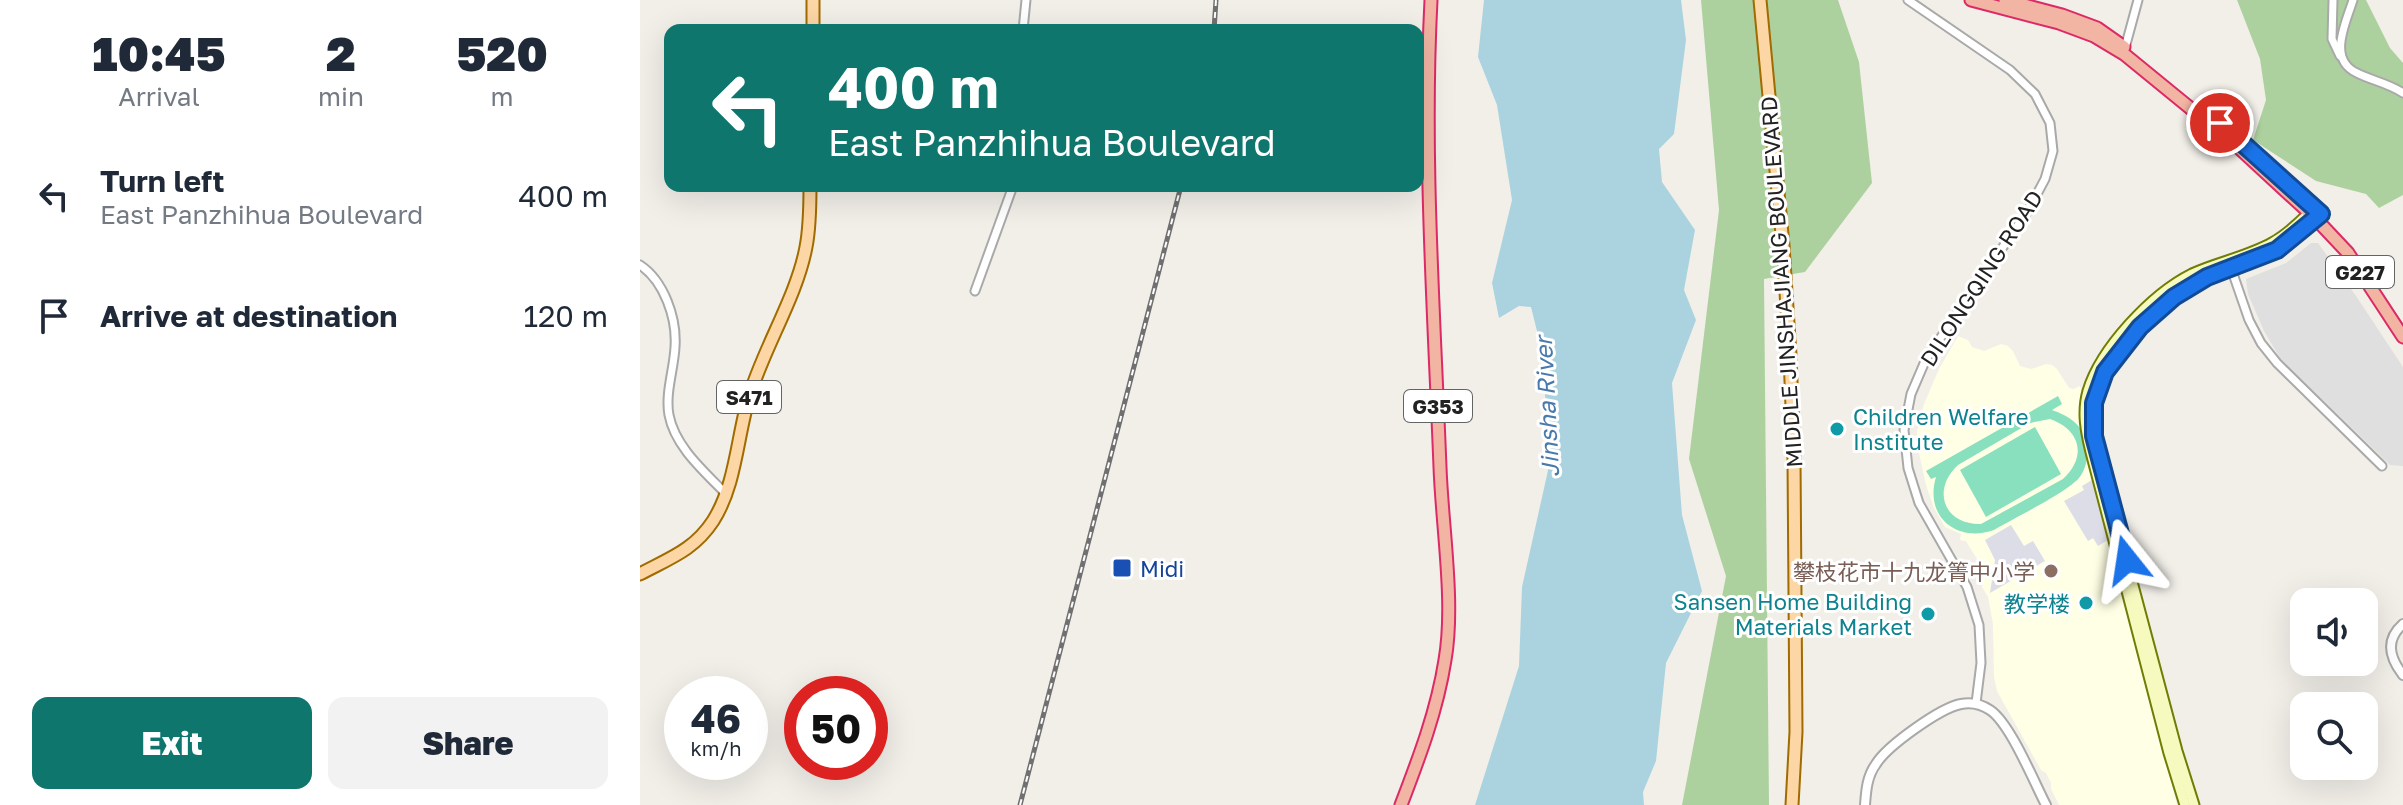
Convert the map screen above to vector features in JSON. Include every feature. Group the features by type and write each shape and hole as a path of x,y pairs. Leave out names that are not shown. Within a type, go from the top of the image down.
{"highway":[{"name":"G353","path":"1401,805 1434,711 1446,658 1448,604 1427,135 1431,0"},
{"name":"G227","path":"1971,0 2059,23 2125,51"},
{"name":"G227","path":"2005,0 2097,28 2316,213 2353,248 2403,325"},
{"name":"G227","path":"2316,213 2348,253 2403,337"}],"main road":[{"path":"813,0 813,24"},
{"name":"MIDDLE JINSHAJIANG BOULEVARD","path":"1760,0 1783,245 1794,459 1796,732 1792,805"},
{"name":"S471","path":"640,574 691,547 714,519 726,494 758,366 797,279 806,248 810,192"},
{"path":"2194,805 2097,450 2093,413 2096,394 2105,372 2140,327 2184,290 2277,250 2316,213"},
{"path":"2185,805 2091,452 2085,424 2085,402 2092,380 2107,355 2159,296 2192,275 2272,243 2316,213"}],"street":[{"path":"1024,24 1026,0"},
{"name":"DILONGQING ROAD","path":"1908,0 2010,70 2035,94 2050,123 2053,151 2045,179 2029,209 1926,359 1911,394 1904,430 1908,468 1919,503 1967,587 1979,625 1981,663 1976,703"},
{"path":"2125,51 2138,0"},
{"path":"2333,0 2332,39 2341,57 2351,70 2403,93"},
{"path":"2341,57 2341,41 2353,0"},
{"path":"975,291 1011,192"},
{"path":"640,265 658,281 675,331 668,412 673,429 686,450 726,494"},
{"path":"2231,268 2249,320 2261,343 2277,363 2382,466"},
{"path":"2403,624 2391,638 2390,649 2393,661 2403,675"},
{"path":"1865,805 1874,765 1884,753 1943,711 1960,704 1976,703 1992,711 2007,729 2046,805"}],"shaded area":[{"path":"2311,243 2318,243 2403,367 2403,466 2390,465 2280,358 2248,294 2246,279 2286,263"},
{"name":"攀枝花市十九龙箐中小学","path":"1958,336 1968,340 1972,347 1984,351 2001,344 2008,346 2020,366 2031,369 2052,365 2069,388 2080,386 2080,407 2096,478 2083,486 2103,528 2112,537 2177,805 2059,805 2046,773 2041,770 1997,691 1993,624 1988,597 1982,587 1984,571 1979,570 1980,564 1966,541 1960,540 1961,534 1945,527 1934,508 1919,453 1917,431 1924,404"},
{"path":"2097,477 2113,537 2098,546 2093,538 2088,541 2064,501 2084,490 2082,486"},
{"path":"2011,525 2024,546 2033,541 2045,561 1990,593 1995,560 1985,540"}],"green space":[{"path":"1701,0 1838,0 1859,62 1872,183 1805,272 1764,279 1769,805 1682,805 1726,576 1689,459 1719,210"},
{"path":"2237,0 2366,0 2390,48 2403,63 2403,195 2379,208 2366,194 2316,181 2253,140 2266,100 2260,59"},
{"path":"2058,396 2062,404 2052,410 2078,426 2087,447 2084,470 2072,484 1994,530 1980,533 1956,529 1939,515 1935,504 1936,477 1931,479 1926,471","holes":["2050,419 2074,437 2078,453 2071,471 2063,479 1981,524 1968,523 1950,512 1944,495 1945,485 1958,465 2030,423"]},
{"path":"2035,427 2061,474 1986,517 1960,470"}],"water":[{"path":"1484,0 1681,0 1686,40 1674,134 1659,149 1662,182 1695,230 1684,290 1696,320 1672,383 1682,515 1702,591 1666,663 1656,761 1643,792 1644,805 1475,805 1519,666 1522,587 1551,457 1540,343 1531,307 1519,306 1499,318 1492,283 1512,200 1497,105 1478,57"}],"railway":[{"path":"1214,24 1216,0"},
{"path":"1020,805 1179,192"}],"place":[{"name":"Children Welfare Institute","path":"1837,429"},
{"name":"Midi","path":"1122,568"},
{"name":"攀枝花市十九龙箐中小学","path":"2051,571"},
{"name":"教学楼","path":"2086,603"},
{"name":"Sansen Home Building Materials Market","path":"1928,614"}],"route":[{"path":"2127,560 2094,436 2094,403 2105,372 2140,327 2174,297 2196,282 2277,250 2321,214 2220,123"}],"water label":[{"name":"Jinsha River","path":"1546,407"}]}
